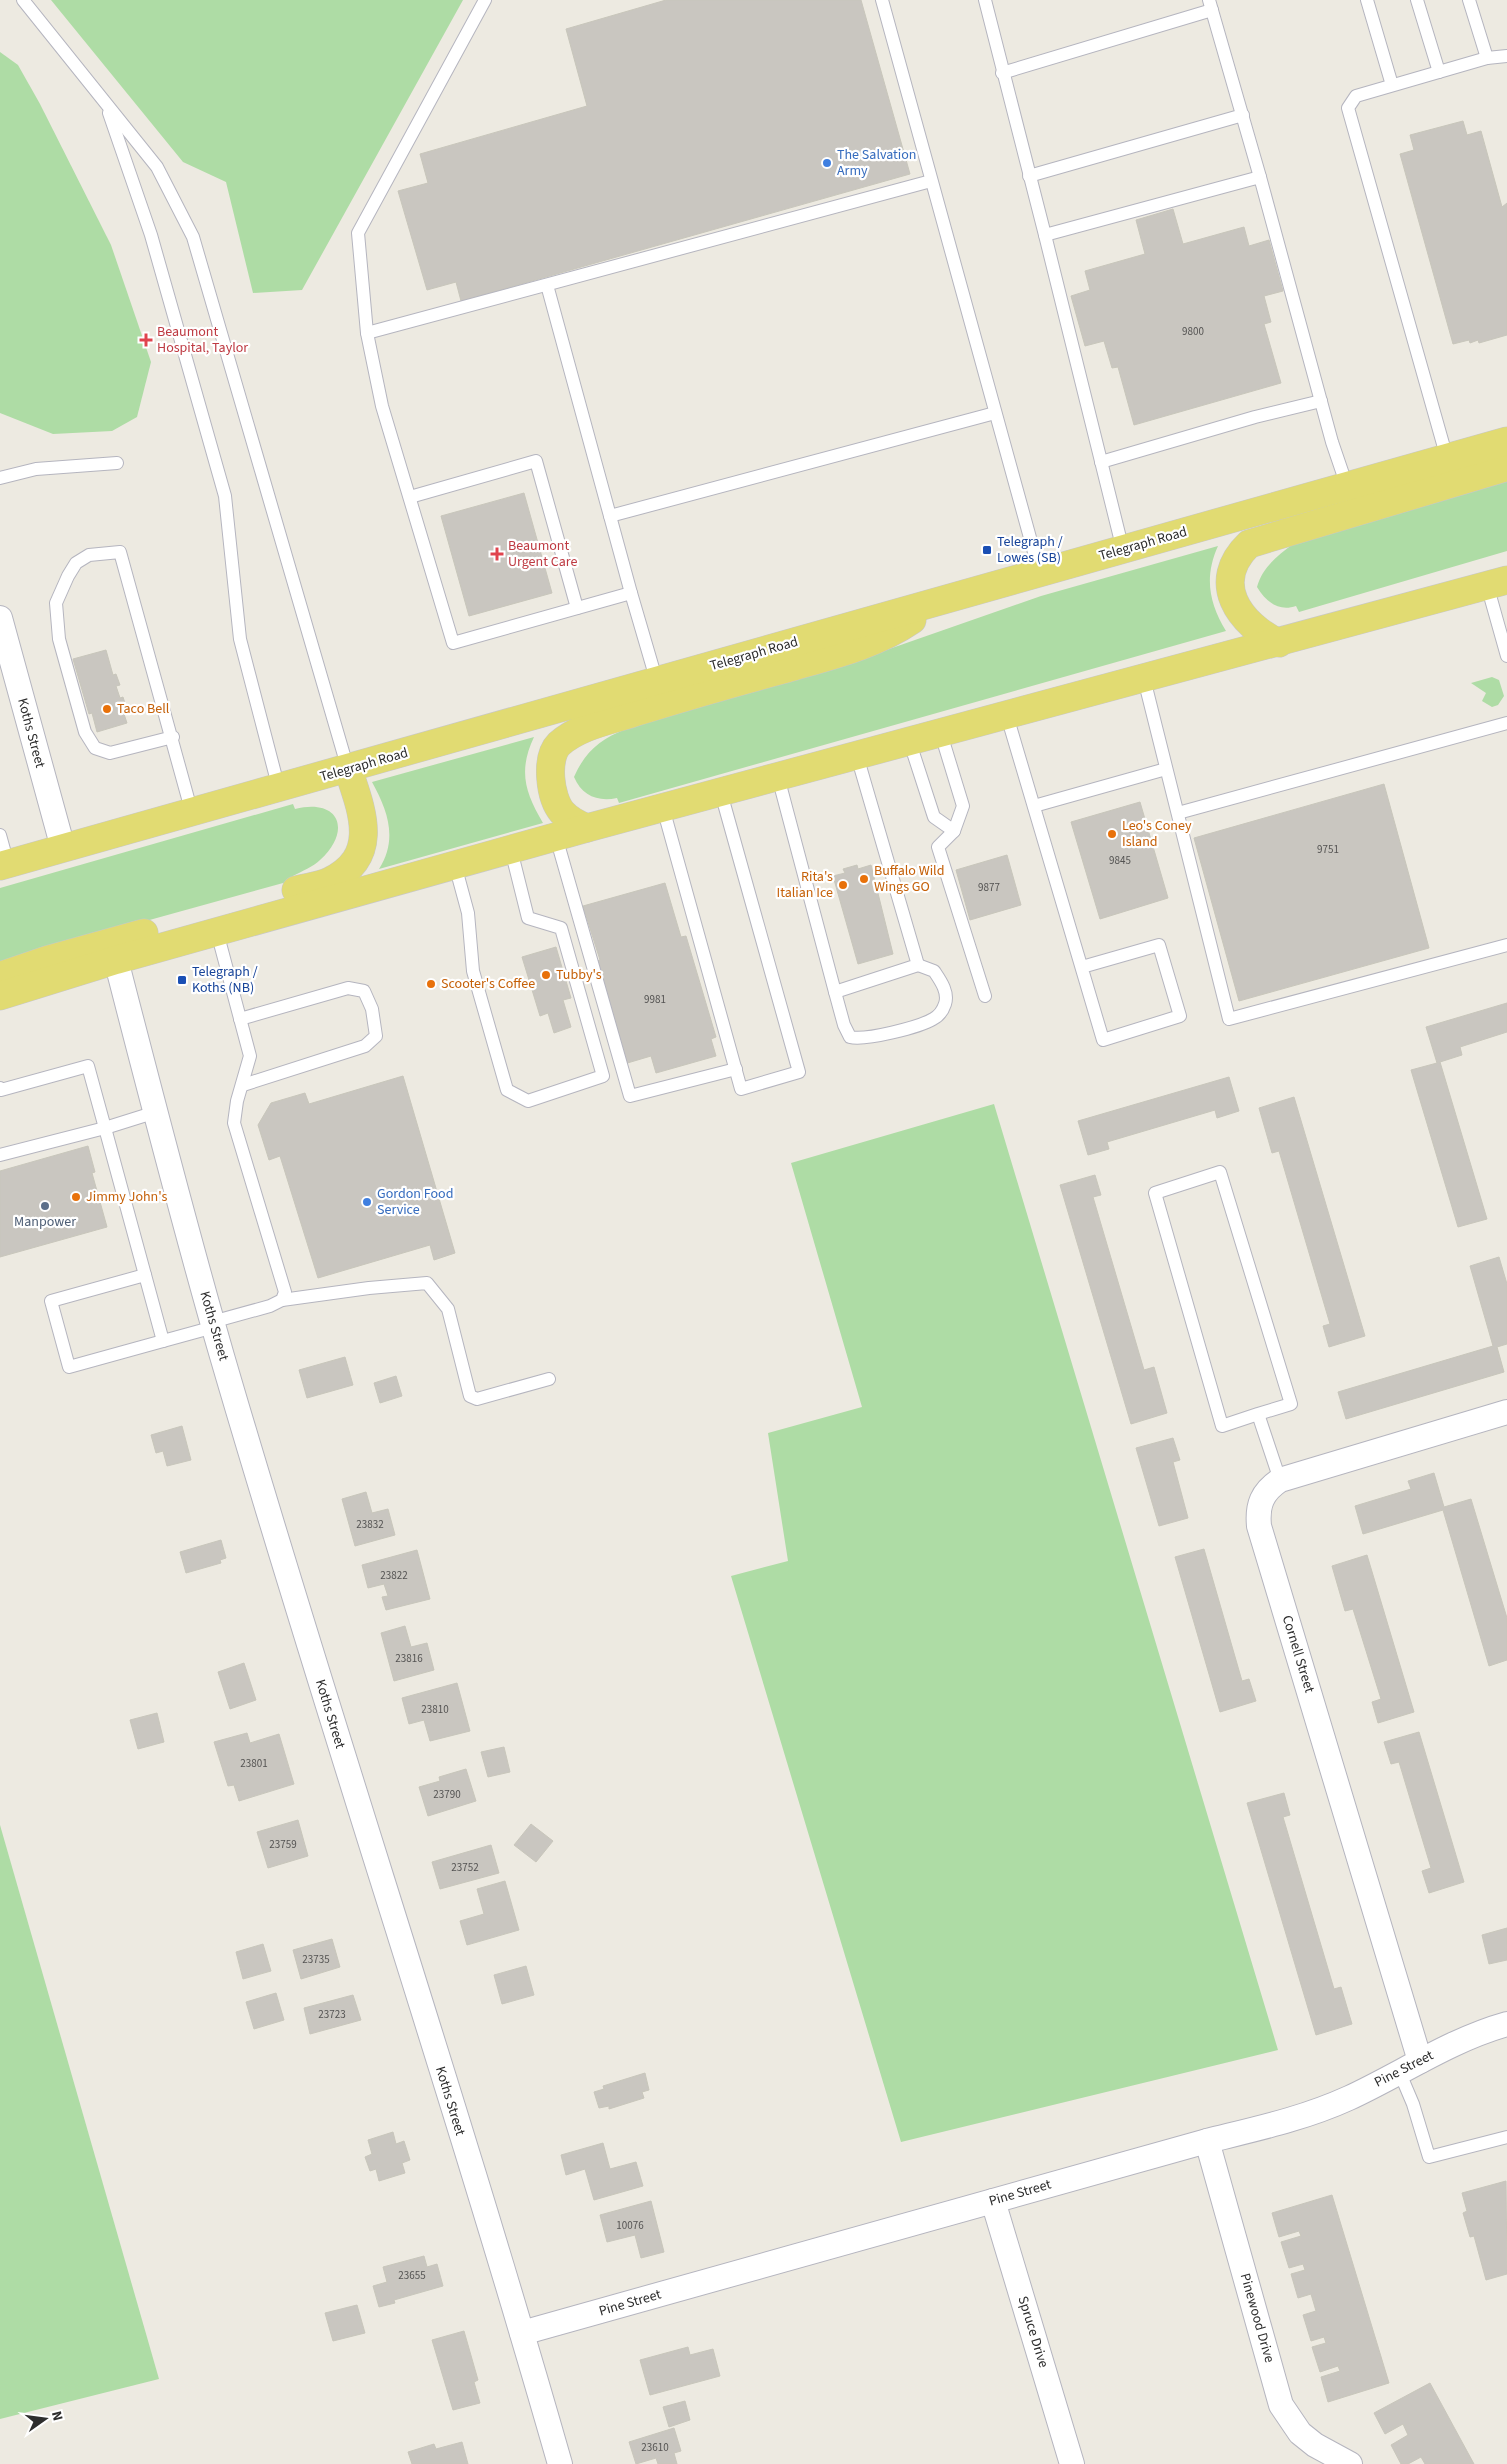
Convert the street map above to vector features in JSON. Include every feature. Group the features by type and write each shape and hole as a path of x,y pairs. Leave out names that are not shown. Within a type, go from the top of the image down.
{"main road":[{"name":"Telegraph Road","path":"4,865 279,789 1507,441"},
{"path":"1279,643 1264,636 1250,626 1233,600 1230,579 1232,569 1241,551 1249,544 1507,467"},
{"path":"0,996 116,960 587,828 910,743 1497,582"},
{"path":"587,828 569,819 560,810 550,779 551,764 557,745 577,731 853,649 891,635 941,602"},
{"path":"0,976 46,960 328,882 351,866 364,838 364,821 348,769"}],"street":[{"name":"Koths Street","path":"0,618 63,848"},
{"name":"Koths Street","path":"116,960 213,1324 352,1786 522,2333 560,2464"},
{"name":"Cornell Street","path":"1420,2061 1259,1526 1258,1511 1263,1494 1280,1480 1507,1412"},
{"name":"Pine Street","path":"522,2333 994,2200 1314,2113 1350,2098 1456,2043 1507,2024"},
{"name":"Pinewood Drive","path":"1207,2142 1281,2405 1300,2433 1315,2445 1350,2464"},
{"name":"Spruce Drive","path":"994,2200 1072,2464"}],"lane":[{"path":"23,0 157,167 193,236 348,769"},
{"path":"485,0 358,233 368,333 382,406 453,643 631,592"},
{"path":"882,0 1040,574"},
{"path":"1367,0 1392,85"},
{"path":"1417,0 1439,72"},
{"path":"1469,0 1487,58"},
{"path":"986,1 1002,73 1045,236 1123,550"},
{"path":"1002,73 1211,5 1321,401 1347,486"},
{"path":"1447,458 1348,108 1356,96 1487,58 1507,56"},
{"path":"105,101 152,235 225,496 240,638 279,789"},
{"path":"1029,176 1242,115"},
{"path":"1045,236 1260,176"},
{"path":"368,333 931,181"},
{"path":"547,285 657,682"},
{"path":"1102,462 1255,417 1321,401"},
{"path":"610,516 996,413"},
{"path":"410,497 536,461 577,608"},
{"path":"0,478 36,469 117,463"},
{"path":"173,737 110,754 96,748 85,732 59,639 56,603 76,563 89,556 120,552 173,737 192,813"},
{"path":"1497,582 1507,656"},
{"path":"1144,679 1229,1019 1507,944"},
{"path":"1007,716 1103,1040 1180,1016 1159,945 1082,968"},
{"path":"1178,813 1507,723"},
{"path":"942,734 963,806 954,831 938,847 985,996"},
{"path":"910,743 934,817 954,831"},
{"path":"857,756 918,966"},
{"path":"1034,806 1166,769"},
{"path":"778,777 835,992 844,1025 850,1038 859,1039 879,1036 932,1020 940,1014 946,1003 943,986 934,971 918,966 835,992"},
{"path":"663,808 742,1089 799,1072 721,793"},
{"path":"0,835 4,865"},
{"path":"556,837 630,1096 736,1069"},
{"path":"455,865 468,913 473,971 506,1090 528,1101 603,1076 561,928 528,918 510,850"},
{"path":"217,932 250,1056 237,1101 234,1124 285,1292 282,1300"},
{"path":"240,1019 348,988 364,991 372,1009 376,1036 366,1046 243,1085"},
{"path":"0,1089 88,1066 163,1341"},
{"path":"0,1155 105,1128 156,1112"},
{"path":"1220,1172 1290,1404 1258,1414 1222,1426 1155,1193 1220,1172"},
{"path":"145,1276 51,1300 69,1367 163,1341 270,1306 282,1300 369,1288 428,1283 448,1309 470,1396 477,1399 549,1379"},
{"path":"1258,1414 1280,1480"},
{"path":"1399,2071 1413,2104 1430,2157 1507,2137"}],"green space":[{"path":"51,0 463,0 302,290 253,293 226,182 183,162"},
{"path":"0,52 18,65 40,104 111,245 151,362 137,417 112,431 53,434 0,413"},
{"path":"1507,476 1507,551 1299,612 1296,606 1290,608 1279,607 1264,597 1257,587 1266,568 1293,544"},
{"path":"1218,546 1211,568 1210,590 1220,621 1226,631 619,803 617,798 603,799 591,796 581,789 574,777 583,760 594,747 608,737 626,729 872,655 1041,596"},
{"path":"1492,677 1499,680 1504,696 1498,705 1492,707 1482,701 1486,693 1471,683"},
{"path":"534,737 526,760 526,781 532,801 543,823 379,869 388,847 389,825 383,804 372,782"},
{"path":"293,804 295,809 322,808 331,813 336,819 338,828 336,838 330,849 311,867 293,876 294,880 52,947 0,966 0,888"},
{"path":"994,1104 1278,2050 901,2142 731,1576 788,1561 768,1433 862,1407 791,1163"},
{"path":"0,1825 159,2379 0,2419"}],"building":[{"path":"666,0 861,0 910,174 461,301 456,282 427,290 398,191 428,183 420,154 587,106 566,29"},
{"path":"1463,121 1467,135 1481,131 1502,207 1507,203 1507,335 1479,343 1478,340 1470,343 1469,340 1453,344 1400,154 1414,150 1410,135"},
{"path":"1173,209 1183,244 1244,227 1249,246 1269,240 1283,291 1264,296 1271,322 1264,324 1281,383 1134,425 1118,367 1112,368 1104,341 1085,346 1071,296 1090,290 1085,271 1145,254 1136,220"},
{"name":"Beaumont Urgent Care","path":"524,493 552,593 469,616 441,516"},
{"path":"106,650 113,675 116,674 120,685 116,686 120,698 123,697 128,713 124,714 127,723 97,732 92,713 89,714 73,659"},
{"path":"1384,784 1429,948 1239,1001 1194,838"},
{"path":"1140,802 1168,898 1100,919 1071,822"},
{"path":"1007,855 1021,905 970,920 956,870"},
{"path":"857,865 858,869 871,865 893,954 858,964 833,876 845,873 843,869"},
{"path":"665,883 681,937 686,936 716,1037 711,1039 716,1056 656,1073 651,1056 624,1064 594,962 600,960 583,906"},
{"path":"556,947 571,998 563,1000 571,1027 554,1033 548,1013 540,1016 522,957"},
{"path":"1507,1003 1507,1032 1460,1047 1462,1055 1440,1062 1487,1219 1458,1227 1411,1070 1437,1063 1426,1027"},
{"name":"Gordon Food Service","path":"403,1076 455,1253 434,1260 430,1245 318,1278 280,1156 269,1160 258,1125 271,1103 305,1093 309,1104"},
{"path":"1229,1077 1239,1111 1217,1118 1215,1110 1107,1142 1109,1149 1088,1155 1078,1121"},
{"path":"1294,1097 1365,1336 1329,1347 1323,1326 1330,1324 1279,1151 1272,1153 1259,1108"},
{"path":"88,1146 95,1172 92,1173 107,1227 0,1257 0,1171"},
{"path":"1095,1175 1101,1195 1093,1197 1144,1370 1154,1367 1167,1413 1131,1424 1060,1185"},
{"path":"1499,1257 1507,1284 1507,1344 1497,1347 1504,1372 1346,1419 1338,1392 1493,1346 1470,1266"},
{"path":"345,1357 353,1385 307,1398 299,1370"},
{"path":"396,1376 402,1396 380,1403 374,1383"},
{"path":"182,1426 191,1460 167,1466 163,1451 156,1453 151,1435"},
{"path":"1173,1438 1180,1460 1173,1462 1188,1518 1159,1526 1136,1448"},
{"path":"1434,1473 1444,1507 1471,1499 1507,1618 1507,1660 1489,1666 1443,1510 1363,1534 1355,1506 1411,1489 1408,1481"},
{"path":"366,1492 372,1513 388,1509 395,1535 355,1546 342,1499"},
{"path":"221,1540 226,1558 220,1560 221,1563 186,1573 180,1552"},
{"path":"1204,1549 1242,1681 1249,1679 1256,1701 1220,1712 1175,1557"},
{"path":"417,1550 430,1599 386,1610 382,1597 388,1596 384,1584 368,1588 362,1565"},
{"path":"1367,1555 1414,1712 1378,1723 1372,1702 1381,1699 1353,1609 1345,1611 1332,1566"},
{"path":"405,1626 411,1647 427,1643 434,1670 394,1681 381,1633"},
{"path":"244,1663 256,1700 230,1709 218,1672"},
{"path":"457,1683 470,1731 430,1741 424,1720 409,1724 402,1698"},
{"path":"157,1713 164,1742 138,1749 130,1720"},
{"path":"1419,1732 1464,1882 1429,1893 1422,1871 1431,1868 1399,1762 1391,1764 1384,1742"},
{"path":"247,1733 250,1743 279,1734 294,1784 239,1801 234,1785 228,1786 214,1742"},
{"path":"504,1747 510,1772 488,1777 481,1752"},
{"path":"466,1769 476,1801 428,1816 419,1787 440,1781 439,1777"},
{"path":"1284,1793 1290,1815 1283,1817 1334,1989 1341,1987 1352,2024 1316,2035 1247,1803"},
{"path":"298,1820 308,1856 268,1868 257,1832"},
{"path":"531,1824 553,1841 536,1862 514,1845"},
{"path":"491,1845 499,1873 440,1889 432,1862"},
{"path":"505,1881 519,1930 467,1945 460,1921 484,1914 477,1889"},
{"path":"1507,1928 1507,1960 1489,1964 1482,1935"},
{"path":"332,1939 340,1967 301,1979 293,1950"},
{"path":"263,1944 271,1971 243,1979 236,1952"},
{"path":"526,1966 534,1995 502,2004 494,1975"},
{"path":"276,1993 284,2020 254,2029 246,2002"},
{"path":"353,1995 361,2020 310,2034 304,2008"},
{"path":"645,2073 649,2090 642,2092 644,2098 609,2109 609,2106 599,2108 594,2092 604,2089 603,2086"},
{"path":"393,2132 396,2144 404,2141 410,2160 402,2163 405,2173 379,2181 376,2169 370,2171 365,2157 372,2154 368,2140"},
{"path":"603,2143 610,2169 636,2162 643,2186 594,2200 585,2169 566,2175 561,2155"},
{"path":"1506,2181 1507,2274 1486,2280 1474,2236 1470,2237 1463,2213 1467,2211 1462,2193"},
{"path":"1332,2195 1389,2383 1328,2402 1321,2377 1340,2371 1338,2366 1320,2372 1312,2347 1326,2343 1324,2337 1311,2341 1303,2315 1316,2311 1311,2294 1298,2298 1291,2274 1305,2270 1303,2264 1289,2268 1281,2242 1301,2236 1299,2231 1279,2237 1272,2213"},
{"path":"651,2201 664,2252 641,2258 635,2235 607,2242 600,2215"},
{"path":"424,2256 427,2267 437,2264 443,2286 394,2300 395,2303 379,2307 373,2286 387,2282 383,2267"},
{"path":"357,2305 365,2333 333,2341 325,2313"},
{"path":"464,2331 478,2380 474,2382 480,2403 453,2410 432,2340"},
{"path":"688,2347 690,2355 713,2349 720,2376 650,2395 640,2360"},
{"path":"1430,2383 1474,2464 1425,2464 1421,2457 1408,2464 1401,2464 1391,2445 1408,2435 1403,2424 1385,2434 1374,2413"},
{"path":"685,2401 690,2420 669,2427 663,2407"},
{"path":"674,2428 681,2451 674,2453 677,2464 658,2464 656,2458 636,2464 629,2442"},
{"path":"462,2442 468,2464 412,2464 408,2452 434,2444 436,2449"}],"place":[{"name":"The Salvation Army","path":"827,163"},
{"name":"Beaumont Hospital, Taylor","path":"146,340"},
{"name":"Telegraph / Lowes (SB)","path":"987,550"},
{"name":"Beaumont Urgent Care","path":"497,554"},
{"name":"Taco Bell","path":"107,709"},
{"name":"Leo's Coney Island","path":"1112,834"},
{"name":"Buffalo Wild Wings GO","path":"864,879"},
{"name":"Rita's Italian Ice","path":"843,885"},
{"name":"Tubby's","path":"546,975"},
{"name":"Telegraph / Koths (NB)","path":"182,980"},
{"name":"Scooter's Coffee","path":"431,984"},
{"name":"Jimmy John's","path":"76,1197"},
{"name":"Gordon Food Service","path":"367,1202"},
{"name":"Manpower","path":"45,1206"}]}
